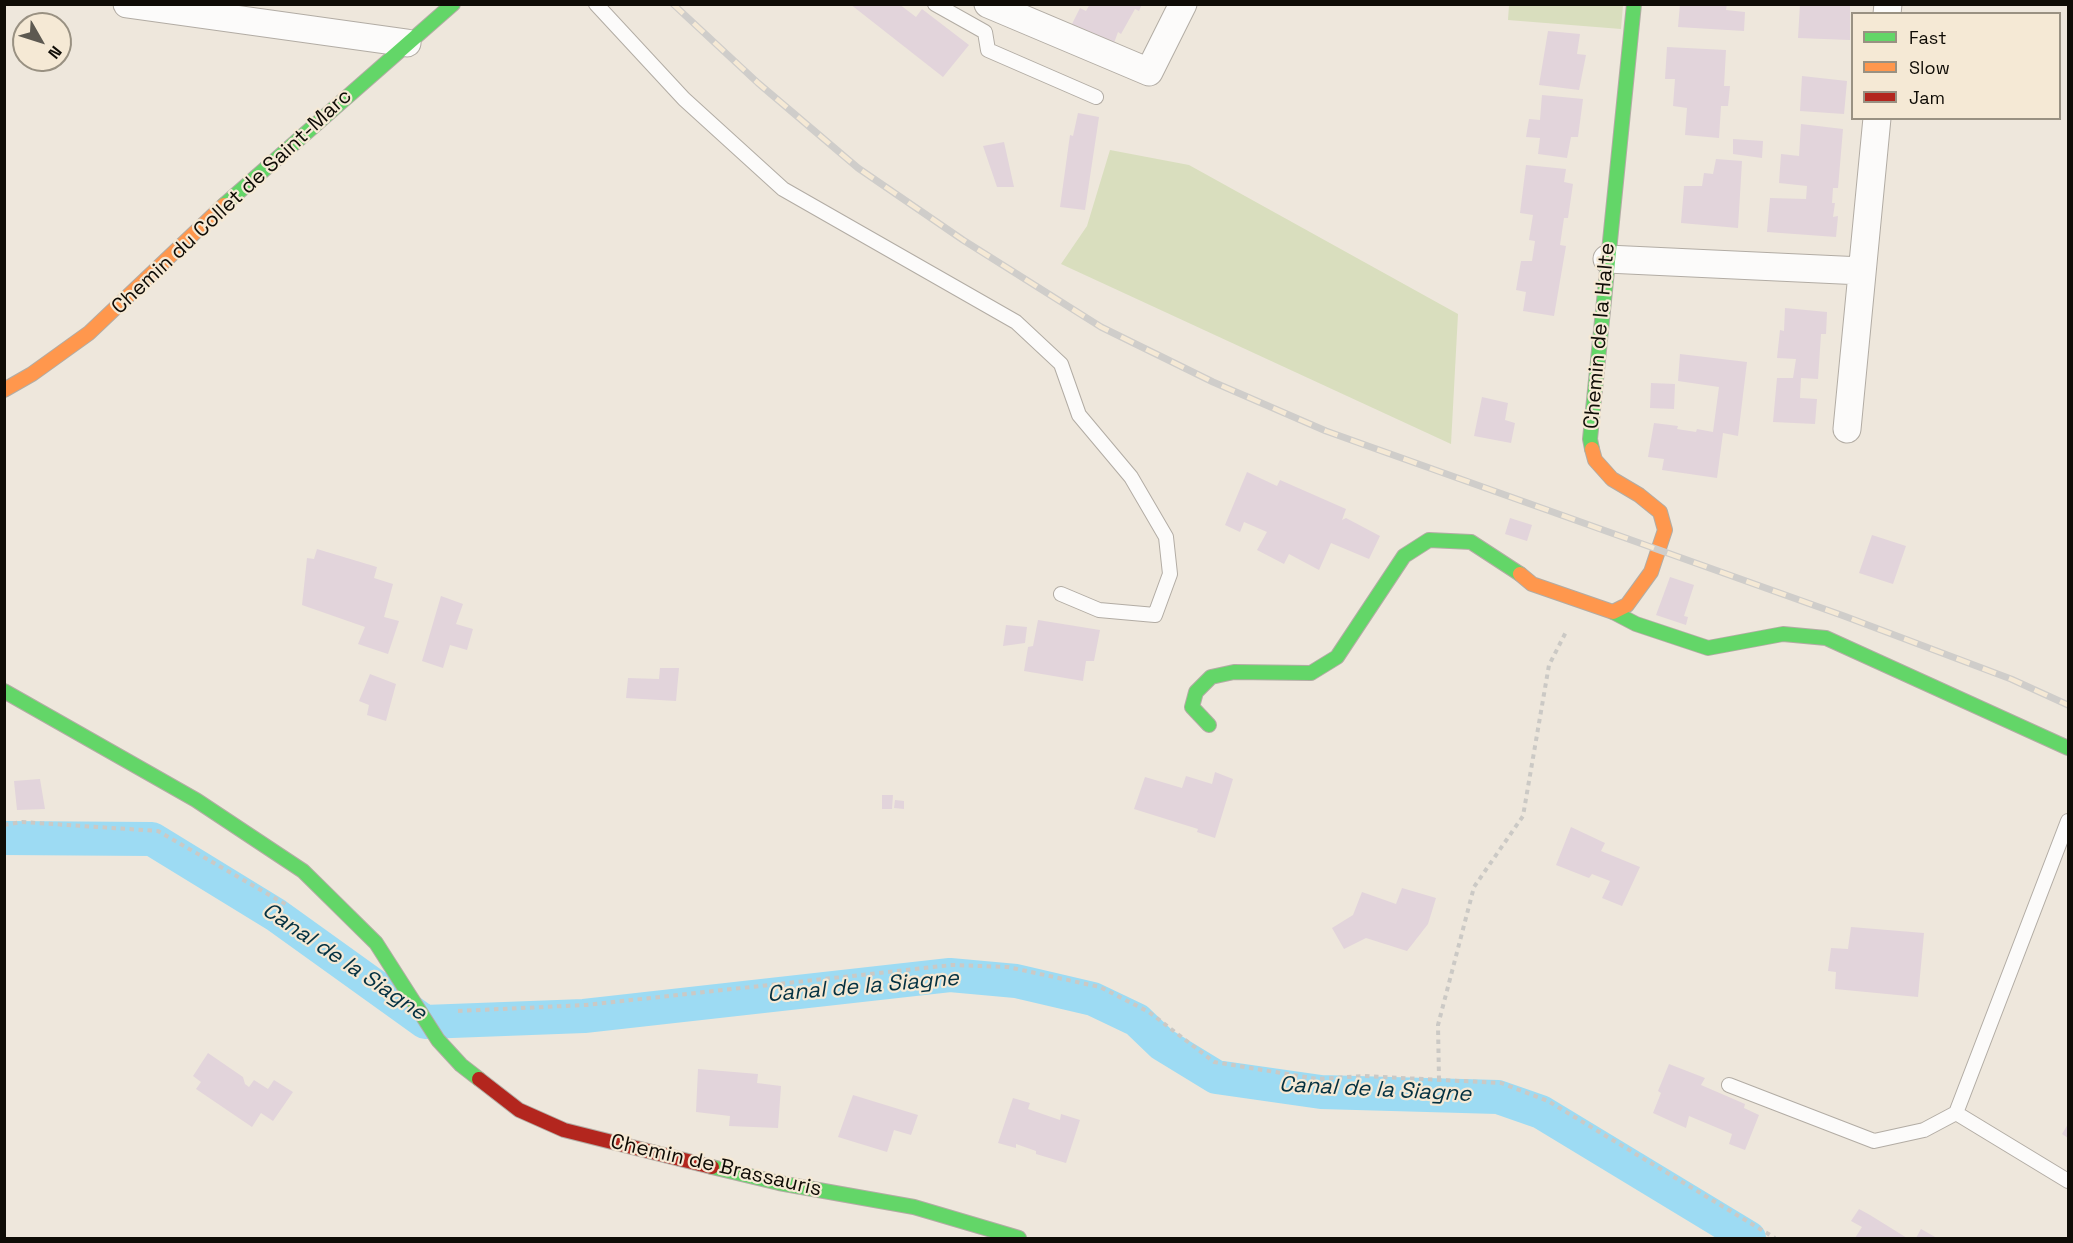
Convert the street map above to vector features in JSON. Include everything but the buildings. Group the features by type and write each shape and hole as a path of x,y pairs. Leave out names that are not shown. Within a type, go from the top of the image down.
{"street":[{"path":"127,4 407,43"},
{"name":"Chemin du Collet de Saint-Marc","path":"4,390 32,374 89,333 258,174 453,4"},
{"path":"988,4 1149,72 1183,4"},
{"name":"Chemin de la Halte","path":"1613,612 1627,605 1650,572 1665,530 1660,512 1639,495 1612,479 1595,460 1590,439 1634,4"},
{"path":"1847,429 1877,120"},
{"path":"1607,259 1862,271"},
{"path":"1209,725 1192,707 1196,692 1211,677 1234,672 1311,673 1337,657 1404,556 1429,540 1472,542 1510,566 1532,584 1613,612 1636,624 1708,648 1783,634 1826,638 2068,748"},
{"name":"Chemin de Brassauris","path":"4,691 196,800 303,871 376,944 438,1040 461,1065 519,1110 564,1130 779,1183 914,1207 1019,1239"}],"lane":[{"path":"596,4 684,99 783,189 1016,322 1062,364 1079,415 1131,477 1166,537 1170,574 1155,615 1099,610 1061,594"},
{"path":"935,4 985,32 988,50 1096,97"},
{"path":"1729,1085 1874,1141 1924,1130 1956,1113 2068,821"},
{"path":"1956,1113 2068,1181"}],"path":[{"path":"1439,1080 1438,1025 1474,887 1523,816 1549,665 1581,602"},
{"path":"4,825 22,822 158,831 296,912"},
{"path":"416,1005 447,1012 586,1005 952,965 1008,967 1100,987 1149,1012 1214,1062 1318,1079 1363,1076 1501,1083 1548,1101 1775,1239"}],"green space":[{"path":"1509,5 1623,5 1621,29 1508,20"},
{"path":"1110,150 1189,165 1458,314 1451,444 1061,264 1087,226"}],"waterway":[{"name":"Canal de la Siagne","path":"4,838 152,839 276,915 425,1022 584,1016 950,975 1016,981 1093,999 1137,1020 1162,1044 1216,1077 1321,1092 1498,1097 1541,1112 1749,1238"}],"railway":[{"path":"673,4 758,83 858,168 963,240 1101,327 1213,382 1326,431 1844,616 2011,679 2068,705"}],"traffic: fast":[{"path":"224,205 453,4"},
{"path":"1592,449 1590,439 1634,4"},
{"path":"1209,725 1192,707 1196,692 1211,677 1234,672 1311,673 1337,657 1404,556 1429,540 1471,542 1520,574"},
{"path":"1613,612 1636,624 1708,648 1783,634 1826,638 2068,748"},
{"path":"4,691 196,800 303,871 376,943 438,1040 461,1065 479,1079"},
{"path":"712,1167 779,1183 914,1207 1019,1238"}],"traffic: slow":[{"path":"4,390 32,374 89,333 224,205"},
{"path":"1520,574 1532,584 1613,612 1627,605 1651,572 1665,530 1660,512 1639,495 1612,479 1595,460 1592,449"}],"traffic: jam":[{"path":"479,1079 519,1110 564,1130 712,1167"}]}
